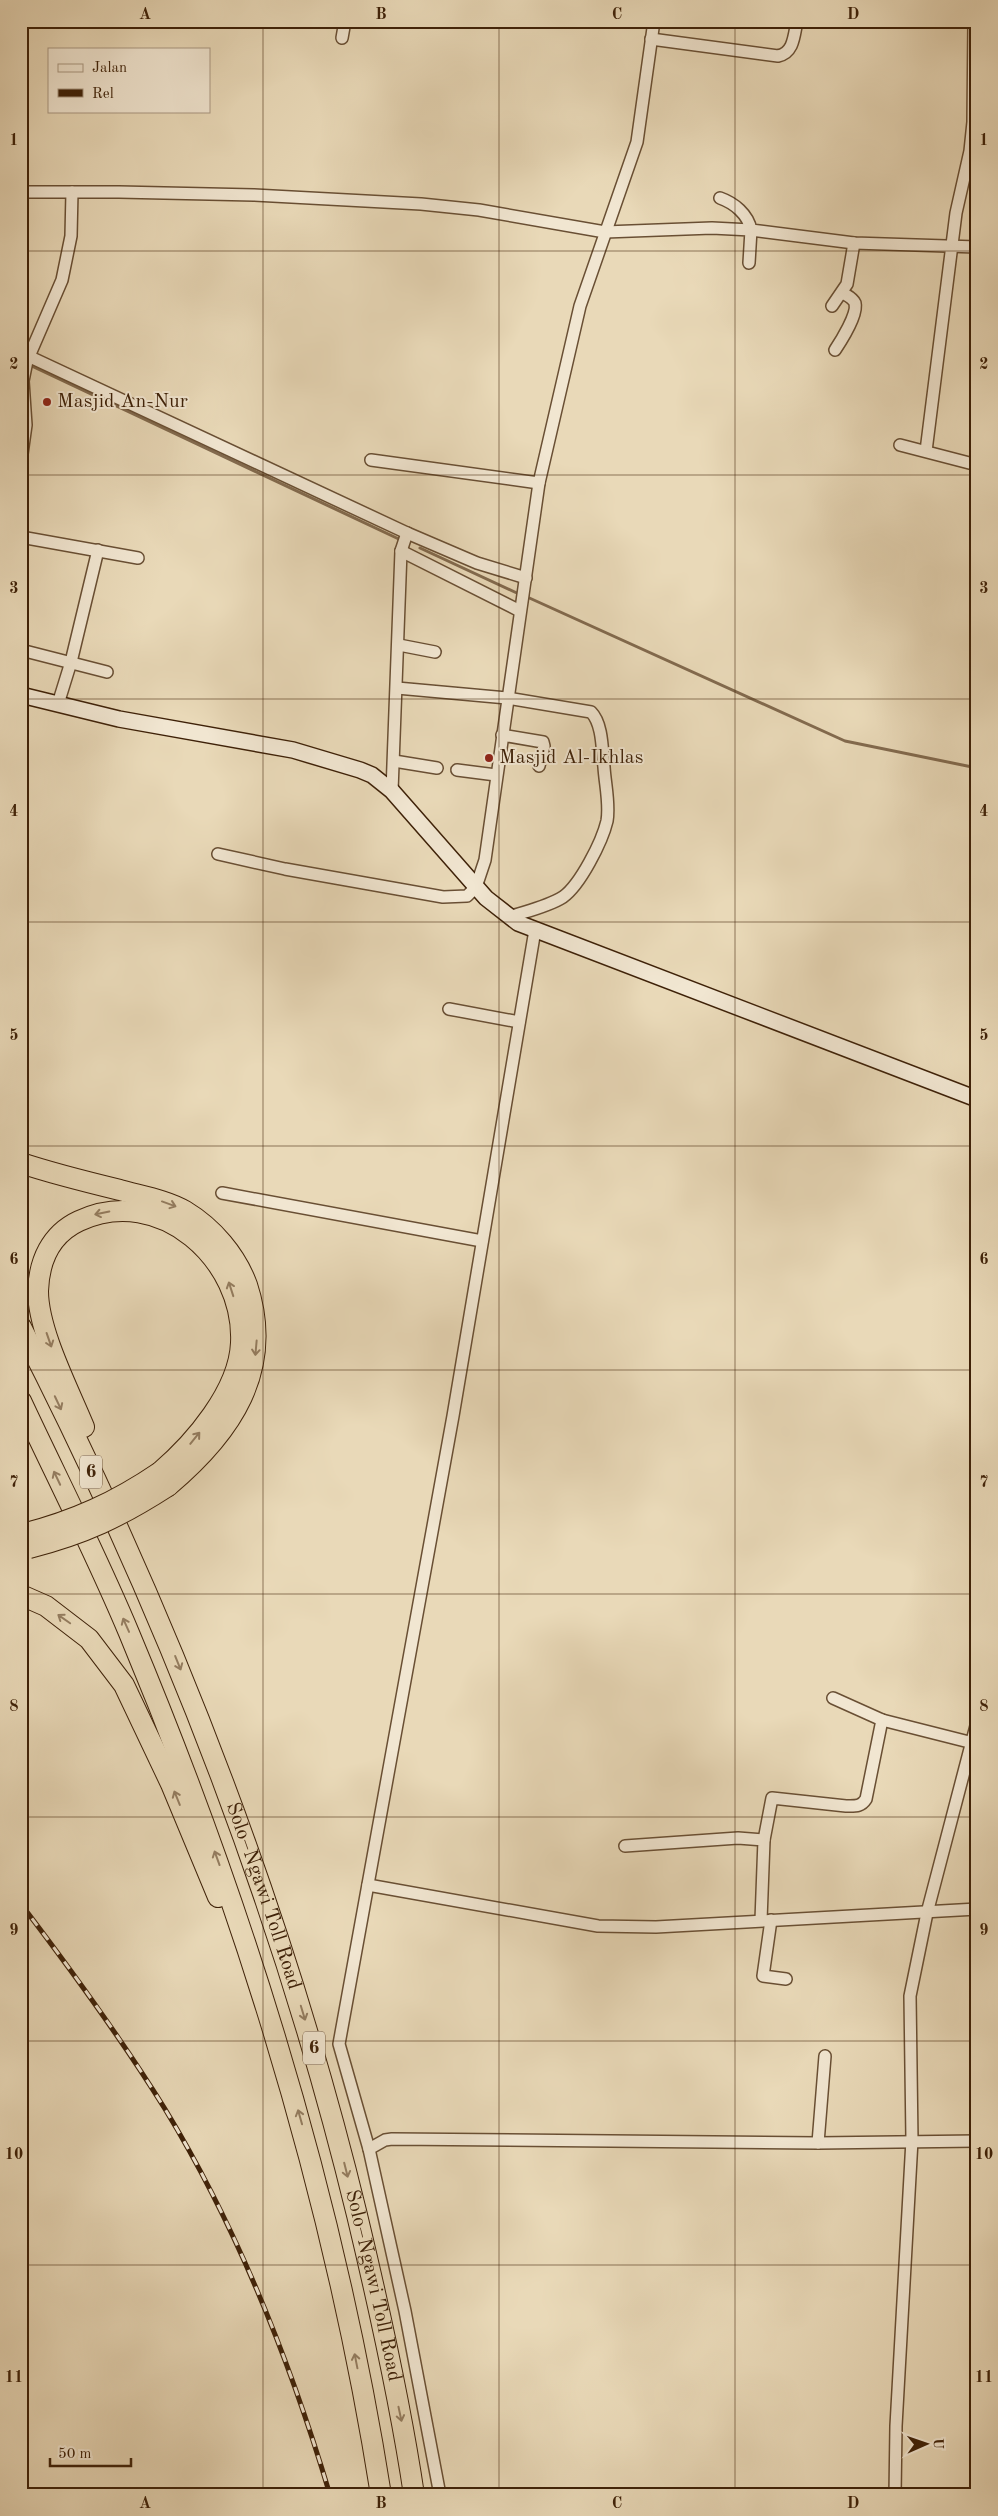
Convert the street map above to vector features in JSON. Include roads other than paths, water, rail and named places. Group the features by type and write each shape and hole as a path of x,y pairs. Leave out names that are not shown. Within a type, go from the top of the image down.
{"highway":[{"path":"21,1163 58,1176 148,1197 186,1212 210,1230 227,1248 242,1270 250,1297 257,1341 255,1361 248,1382 234,1412 216,1438 191,1467 24,1541"},
{"path":"159,1618 41,1316 38,1293 40,1270 46,1251 57,1236 70,1225 105,1211 142,1212 155,1215 184,1230 206,1248 220,1267 229,1282 236,1302 241,1343 238,1358 225,1393 201,1431 182,1453 164,1479"},
{"name":"Solo–Ngawi Toll Road","path":"21,1327 159,1618 213,1750 260,1882 324,2084 375,2288 406,2441 414,2495"},
{"name":"Solo–Ngawi Toll Road","path":"21,1401 128,1629 182,1763 226,1881 300,2118 340,2282 371,2435 381,2495"},
{"path":"21,1595 46,1606 89,1639 124,1685 172,1784 276,2037"}],"main road":[{"path":"21,695 119,719 301,752 372,775 392,791 476,887 495,907 509,917 535,930 977,1099"}],"street":[{"path":"342,38 344,21"},
{"path":"218,854 285,869 442,897 467,896 476,887 485,860 539,483 580,306 637,142 654,21"},
{"path":"651,39 778,56 784,54 790,48 797,21"},
{"path":"926,451 957,202 970,152 973,122 974,21"},
{"path":"21,192 254,195 430,205 478,210 605,232 712,228 751,230 854,243 951,248 977,247"},
{"path":"21,461 26,426 23,381 28,358 62,280 70,236 72,192"},
{"path":"720,198 736,206 748,220 751,230 749,263"},
{"path":"832,306 842,293 849,275 854,243"},
{"path":"835,350 849,327 855,308 853,300 842,293"},
{"path":"28,358 403,542 520,607"},
{"path":"900,445 977,465"},
{"path":"371,460 539,483"},
{"path":"21,537 138,558"},
{"path":"403,542 526,578"},
{"path":"392,791 403,542"},
{"path":"58,704 71,662 98,550"},
{"path":"399,644 435,652"},
{"path":"21,650 107,672"},
{"path":"397,688 507,698 591,712 596,716 602,749 607,802 606,821 600,839 588,863 569,892 545,906 509,917"},
{"path":"502,735 543,742 540,766"},
{"path":"394,761 437,768"},
{"path":"457,770 496,775"},
{"path":"440,2495 405,2311 369,2149 339,2044 482,1242 535,930"},
{"path":"449,1009 520,1022"},
{"path":"222,1193 482,1242"},
{"path":"833,1698 882,1720 973,1743"},
{"path":"786,1979 762,1976 766,1920 764,1840 772,1798 846,1806 863,1804 882,1720"},
{"path":"895,2495 896,2426 912,2140 910,1996 927,1913 977,1722"},
{"path":"625,1846 738,1838 764,1840"},
{"path":"368,1885 604,1926 656,1927 977,1910"},
{"path":"818,2143 825,2056"},
{"path":"369,2149 392,2138 818,2143 912,2140 977,2141"}],"waterway":[{"path":"21,361 403,541"},
{"path":"420,548 519,594"},
{"path":"525,596 845,741 977,768"}],"railway":[{"path":"21,1904 96,2005 131,2056 165,2109 216,2201 260,2297 298,2395 330,2495"}],"place":[{"name":"Masjid An-Nur","path":"47,402"},
{"name":"Masjid Al-Ikhlas","path":"489,758"}]}
